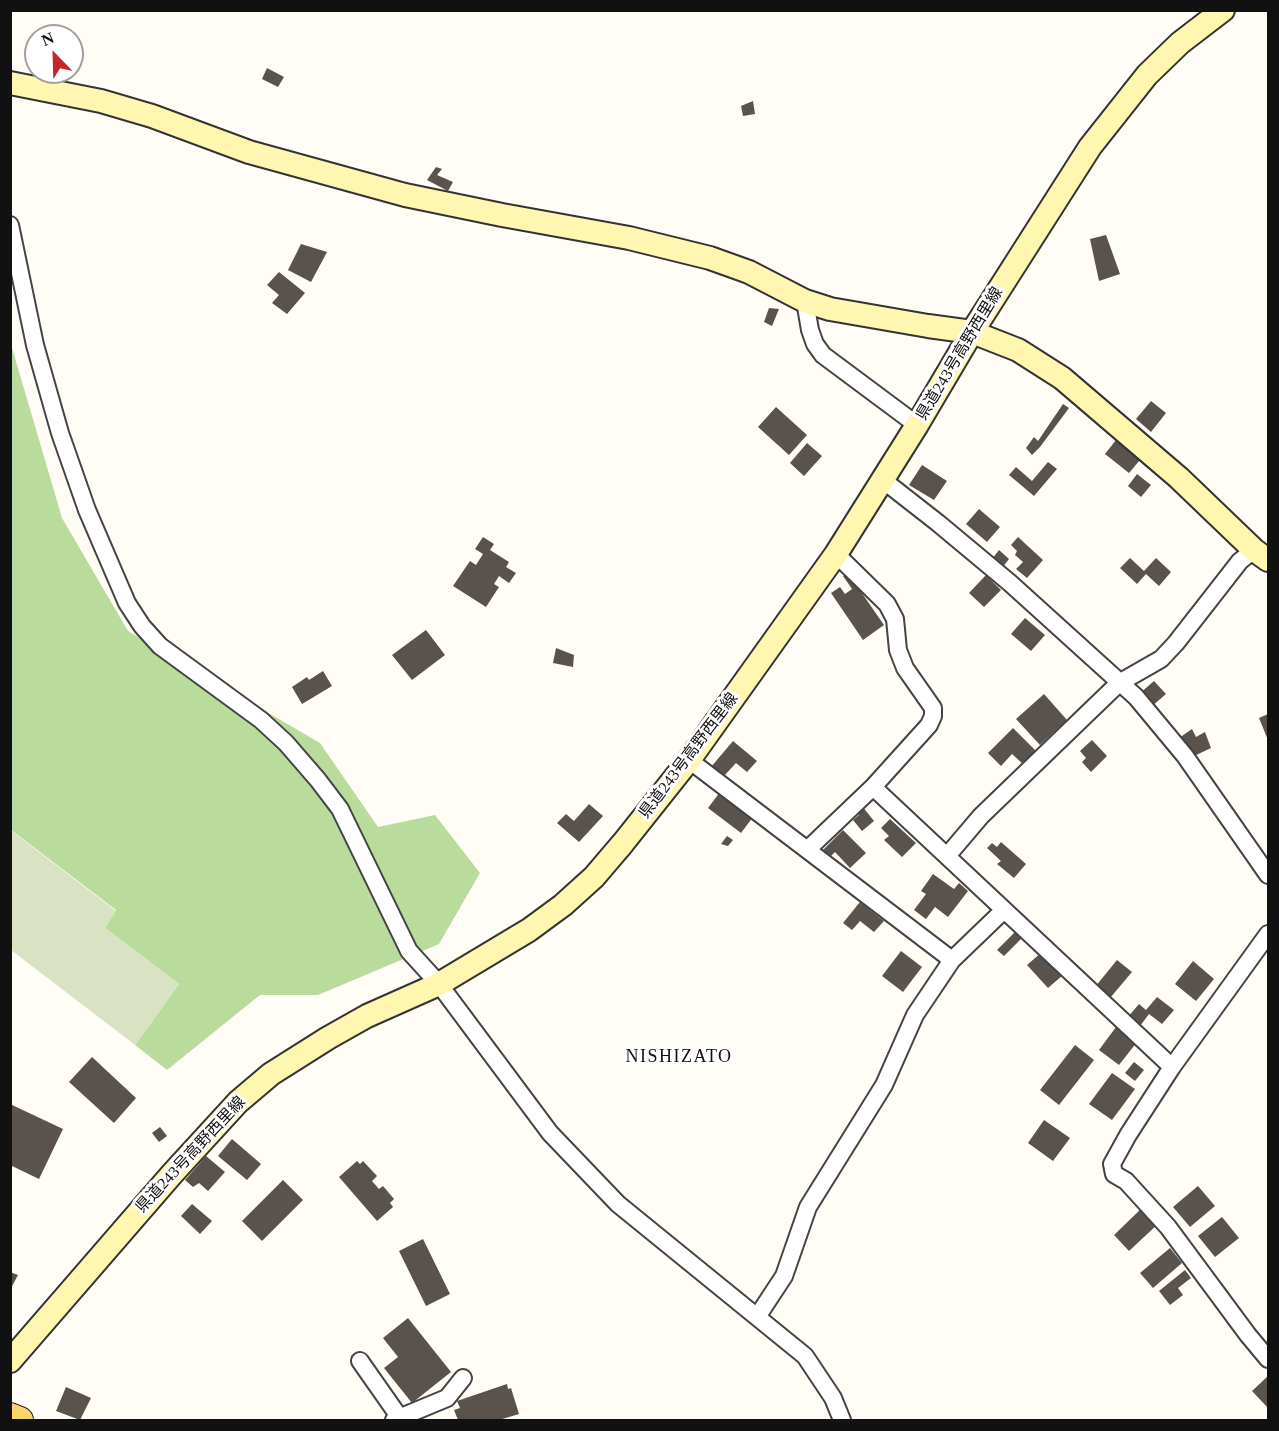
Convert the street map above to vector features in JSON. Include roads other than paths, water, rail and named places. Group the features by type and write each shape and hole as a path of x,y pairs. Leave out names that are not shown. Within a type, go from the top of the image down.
{"main road":[{"name":"県道243号高野西里線","path":"10,1361 148,1201 238,1102 279,1068 368,1016 439,984 529,930 563,905 594,877 689,760 836,554 972,332 1097,138 1147,75 1180,43 1223,10"},
{"path":"10,83 101,101 152,116 249,152 405,195 629,238 710,258 749,272 805,301 830,309 972,332 1018,350 1062,378 1179,478 1261,555"},
{"path":"10,1416 20,1420"}],"street":[{"path":"10,225 35,345 60,433 87,510 126,603 142,626 160,646 261,720 286,743 340,809 409,951 439,984 550,1133 618,1204 805,1356 833,1398 842,1420"},
{"path":"805,301 810,330 815,344 823,355 917,425"},
{"path":"883,480 1001,576 1136,696 1185,756 1269,875"},
{"path":"808,849 873,787 929,725 933,716 933,708 905,668 898,650 895,619 887,604 836,554"},
{"path":"947,856 981,816 1119,683 1161,659 1240,561 1261,555"},
{"path":"689,760 952,960"},
{"path":"873,787 1172,1067"},
{"path":"757,1317 784,1276 808,1207 884,1085 915,1015 952,960 1004,910"},
{"path":"1269,934 1172,1067 1112,1164 1114,1174 1126,1181 1168,1227 1248,1335 1269,1359"},
{"path":"360,1361 404,1418 447,1398 463,1378"}],"district":[{"name":"NISHIZATO","path":"679,1057"}]}
